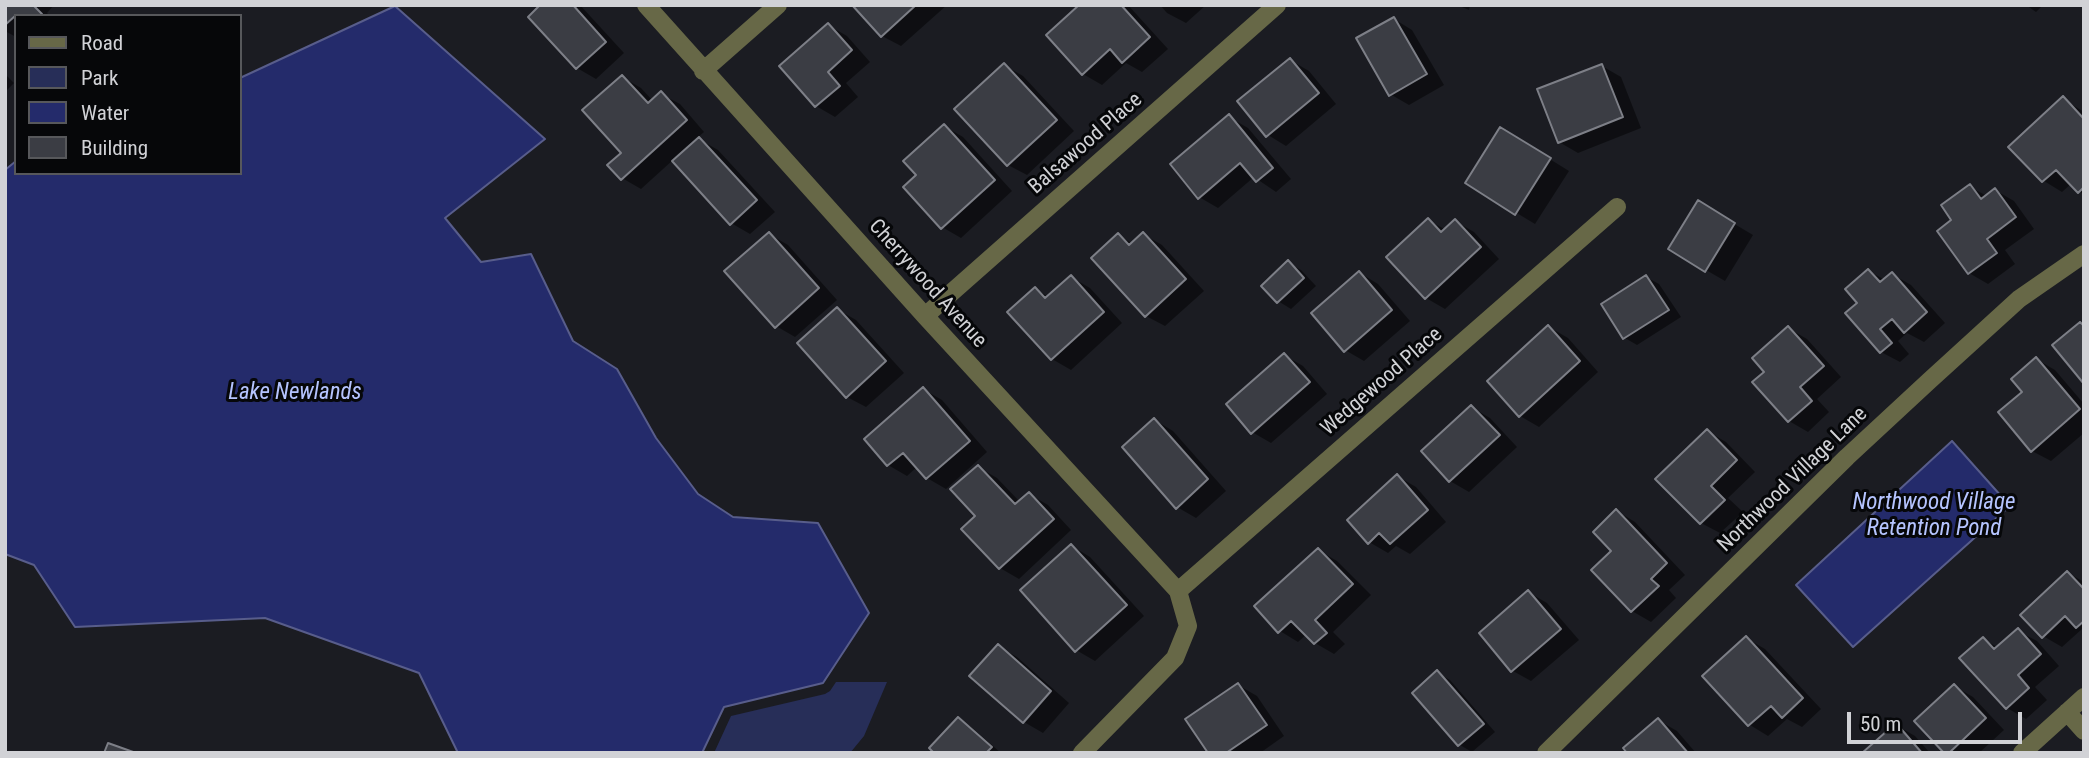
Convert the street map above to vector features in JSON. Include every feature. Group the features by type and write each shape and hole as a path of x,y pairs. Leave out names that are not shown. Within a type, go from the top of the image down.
{"street":[{"name":"Cherrywood Avenue","path":"646,5 925,316 1178,591"},
{"path":"703,71 778,5"},
{"name":"Balsawood Place","path":"925,316 1277,5"},
{"name":"Wedgewood Place","path":"1178,591 1616,207"},
{"name":"Northwood Village Lane","path":"1546,753 1928,381 2019,299 2084,254"},
{"path":"1082,753 1175,658 1188,626 1178,591"},
{"path":"2022,753 2084,698"},
{"path":"2067,712 2084,731"}],"green space":[{"path":"836,682 887,682 864,736 850,753 714,753 731,716 825,694"}],"water":[{"name":"Lake Newlands","path":"395,6 545,139 445,218 481,262 531,254 573,341 617,369 656,438 698,494 733,517 818,523 869,613 823,683 724,707 702,753 458,753 419,673 265,618 75,627 34,565 5,554 5,170 14,163 14,175 242,175 242,77"},
{"name":"Northwood Village Retention Pond","path":"1952,441 2010,506 1853,647 1796,585"}],"building":[{"path":"5,5 33,5 42,14 14,14 5,25"},
{"path":"540,5 573,5 606,42 576,69 528,17"},
{"path":"852,5 916,5 881,37"},
{"path":"1079,5 1121,5 1150,37 1122,63 1110,49 1082,75 1046,35"},
{"path":"1394,17 1427,74 1389,96 1356,38"},
{"path":"828,23 852,50 828,72 840,86 815,107 779,66"},
{"path":"1290,58 1319,93 1266,137 1237,101"},
{"path":"1004,63 1057,120 1007,166 954,109"},
{"path":"1602,64 1623,117 1558,143 1537,89"},
{"path":"622,75 648,103 661,91 687,120 621,180 607,165 621,153 582,110"},
{"path":"2063,96 2084,119 2084,187 2078,193 2056,170 2042,182 2008,147"},
{"path":"1229,114 1273,168 1256,182 1240,163 1198,199 1170,164"},
{"path":"944,124 995,180 941,229 903,187 916,175 903,161"},
{"path":"1500,127 1551,158 1515,215 1465,183"},
{"path":"699,137 757,200 730,225 672,161"},
{"path":"1970,184 1981,199 1995,188 2016,217 1987,239 1997,253 1968,274 1937,231 1951,220 1941,205"},
{"path":"1698,200 1735,223 1705,272 1668,249"},
{"path":"1428,218 1441,232 1455,219 1481,247 1425,299 1386,257"},
{"path":"769,232 819,288 775,328 724,271"},
{"path":"1143,232 1186,279 1145,317 1091,258 1118,233 1129,245"},
{"path":"1288,260 1304,278 1277,303 1261,286"},
{"path":"1868,269 1880,282 1892,272 1927,312 1904,333 1892,319 1880,329 1892,343 1880,353 1845,313 1857,303 1845,289"},
{"path":"1359,271 1392,310 1344,352 1311,313"},
{"path":"1071,275 1104,312 1051,360 1007,312 1035,287 1045,298"},
{"path":"1646,275 1669,310 1623,339 1601,304"},
{"path":"837,307 886,361 846,398 797,343"},
{"path":"2080,322 2084,326 2084,384 2052,345"},
{"path":"1548,325 1580,361 1519,417 1487,381"},
{"path":"1788,326 1824,366 1800,387 1812,401 1788,422 1752,382 1764,372 1752,358"},
{"path":"1284,353 1310,382 1251,434 1226,404"},
{"path":"2036,357 2080,409 2031,452 1998,412 2022,392 2011,379"},
{"path":"923,387 970,441 926,479 903,453 887,466 864,439"},
{"path":"1471,405 1500,435 1449,482 1421,451"},
{"path":"1154,418 1208,479 1176,509 1122,447"},
{"path":"1707,429 1737,460 1711,486 1725,500 1700,524 1655,479"},
{"path":"978,465 1015,504 1029,492 1054,519 999,569 961,529 975,516 950,489"},
{"path":"1397,474 1428,510 1390,544 1379,533 1368,544 1347,520"},
{"path":"1616,509 1667,563 1651,579 1659,586 1631,612 1591,570 1611,551 1593,532"},
{"path":"1071,544 1127,605 1075,652 1020,590"},
{"path":"1318,548 1353,584 1315,620 1327,633 1314,644 1291,621 1278,633 1254,606"},
{"path":"2067,571 2084,589 2084,621 2076,628 2065,616 2042,638 2020,615"},
{"path":"1528,590 1561,629 1511,672 1479,633"},
{"path":"2018,628 2041,654 2018,675 2029,688 2006,709 1959,658 1983,637 1994,649"},
{"path":"1746,636 1803,698 1782,718 1771,706 1748,726 1702,676"},
{"path":"998,644 1051,691 1023,723 969,676"},
{"path":"1437,670 1484,724 1458,746 1412,693"},
{"path":"1238,683 1267,725 1226,753 1208,753 1185,719"},
{"path":"1954,684 1986,718 1949,753 1944,753 1914,721"},
{"path":"958,717 992,747 986,753 934,753 929,748"},
{"path":"1658,718 1688,753 1627,753 1623,748"},
{"path":"1896,723 1922,753 1862,753"},
{"path":"108,743 136,753 104,753"}]}
